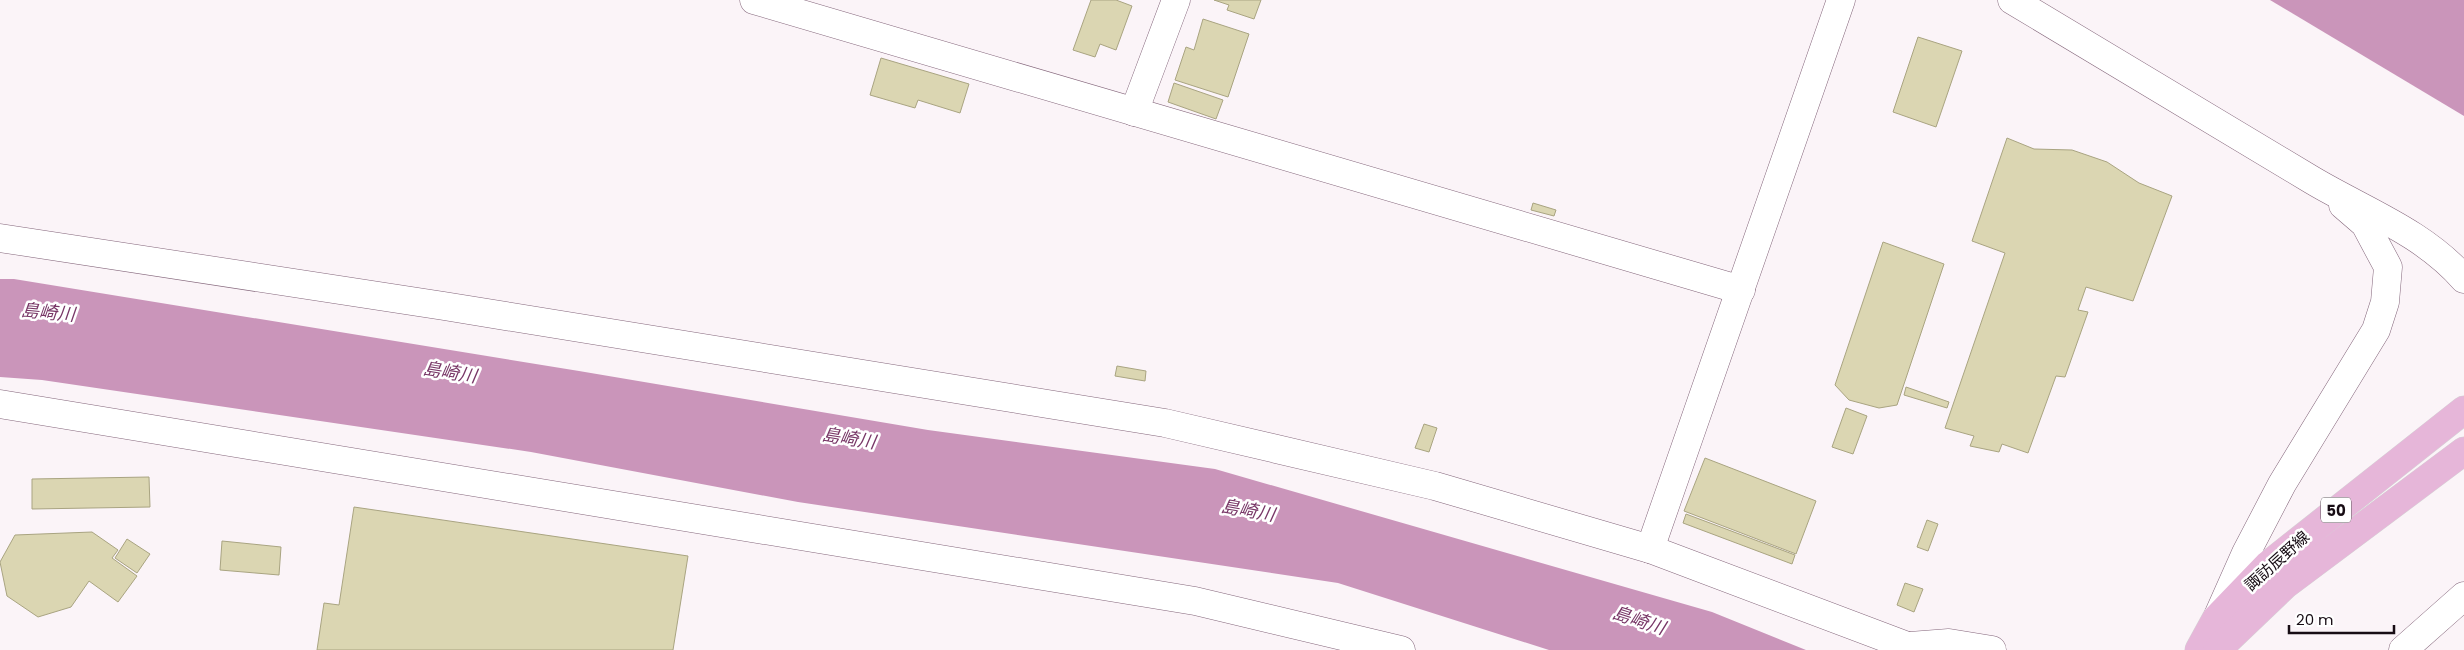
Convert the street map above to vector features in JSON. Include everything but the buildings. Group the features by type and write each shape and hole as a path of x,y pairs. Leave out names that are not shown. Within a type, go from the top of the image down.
{"main road":[{"name":"諏訪辰野線","path":"2199,650 2216,619 2268,565 2464,410"},
{"name":"諏訪辰野線","path":"2217,650 2284,585 2464,451"}],"street":[{"path":"754,0 1741,290"},
{"path":"1134,112 1176,0"},
{"path":"1650,549 1841,0"},
{"path":"2012,0 2315,181 2386,218 2451,263 2464,278"},
{"path":"2216,619 2246,553 2282,484 2376,330 2385,302 2388,267 2365,224 2315,181"},
{"path":"0,238 444,306 1165,423 1435,486 1650,549 1914,648 1949,643 1992,650"},
{"path":"0,404 1195,601 1401,650"},
{"path":"2403,650 2464,596"}],"water":[{"path":"2270,0 2464,0 2464,116"},
{"name":"島崎川","path":"0,279 14,279 928,430 1215,469 1712,612 1806,650 1549,650 1338,583 798,502 531,452 42,380 0,377"}]}
